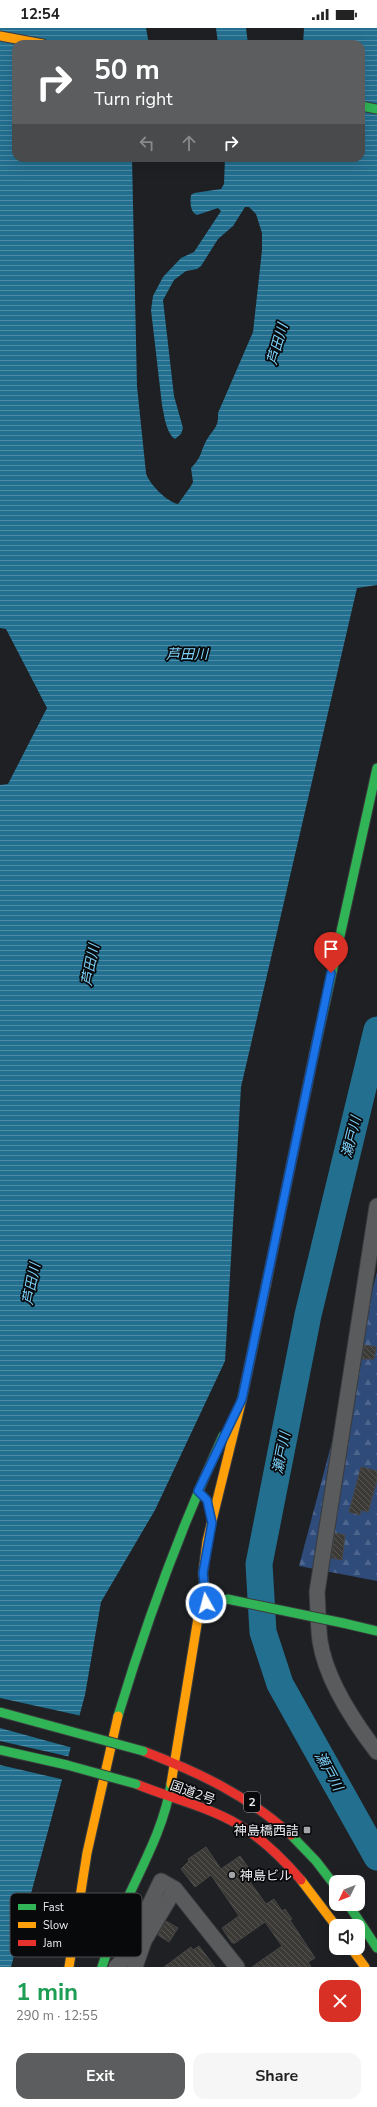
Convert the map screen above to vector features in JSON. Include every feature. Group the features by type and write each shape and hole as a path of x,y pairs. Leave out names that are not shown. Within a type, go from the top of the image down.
{"main road":[{"path":"0,36 22,40"},
{"path":"365,107 377,109"},
{"path":"130,1893 156,1834 169,1797 198,1618 206,1603 203,1573 212,1523 242,1399 331,973 377,768"},
{"path":"81,1893 93,1826 120,1708 158,1588 198,1491 242,1399"},
{"path":"198,1491 207,1500 212,1523"},
{"path":"206,1603 227,1599 377,1630"},
{"name":"国道2号","path":"0,1712 80,1732 143,1751 175,1762 215,1780 246,1798 273,1818 300,1843 329,1878"},
{"name":"国道2号","path":"0,1750 67,1765 136,1784 223,1817 250,1832 275,1854 301,1881 331,1919"},
{"path":"353,1911 377,1948"},
{"path":"356,1955 365,1967"},
{"path":"69,1967 70,1957"},
{"path":"102,1967 105,1957"}],"street":[{"path":"377,1206 317,1592 320,1642 334,1684 364,1736 377,1752"},
{"path":"142,1921 161,1881 174,1889 237,1967"},
{"path":"142,1947 174,1889"},
{"path":"116,1967 125,1957"},
{"path":"135,1967 138,1957"}],"green space":[{"path":"377,1272 377,1581 299,1566"}],"water":[{"name":"芦田川","path":"0,28 146,28 148,40 12,40 12,162 132,162 137,386 146,473 159,492 169,500 178,504 193,482 191,468 199,458 206,441 218,422 218,413 253,332 262,250 262,233 256,214 249,207 245,207 233,226 218,239 201,266 197,269 186,271 174,280 163,300 174,396 183,428 181,434 175,439 167,428 162,405 151,310 153,296 163,277 181,258 194,252 221,211 218,208 197,215 195,214 192,209 191,195 194,193 221,189 224,184 225,162 365,162 365,40 303,40 304,28 377,28 377,585 357,588 241,1087 225,1361 155,1510 101,1602 85,1695 31,1893 10,1893 10,1957 14,1957 11,1967 0,1967 0,785 8,784 47,708 6,629 0,628"},
{"path":"216,28 246,28 248,40 218,40"}],"pier":[{"path":"0,1698 82,1716 73,1748 0,1728"},
{"path":"0,1741 71,1757 65,1780 0,1765"}],"building":[{"path":"364,1345 376,1347 374,1359 362,1359"},
{"path":"361,1467 377,1471 377,1480 368,1512 361,1510 360,1515 349,1512"},
{"path":"335,1533 345,1535 342,1560 331,1558"},
{"path":"206,1847 221,1869 240,1856 253,1874 247,1878 266,1904 274,1899 282,1911 285,1909 292,1919 290,1920 315,1958 308,1962 311,1967 252,1967 282,1946 265,1922 235,1943 232,1943 222,1928 239,1916 211,1875 195,1887 181,1869 189,1861 188,1859"},
{"path":"166,1921 178,1928 169,1942 158,1935"},
{"path":"199,1946 215,1967 164,1967 191,1947 193,1950"}],"waterway":[{"name":"瀬戸川","path":"377,1030 308,1315 259,1564 263,1632 280,1684 377,1857"}],"traffic: fast":[{"path":"365,107 377,109"},
{"path":"314,1054 377,768"},
{"path":"118,1716 153,1609 179,1539 223,1436"},
{"path":"227,1599 343,1623"},
{"path":"343,1623 377,1631"},
{"path":"0,1712 143,1751"},
{"path":"0,1750 67,1765 136,1784"},
{"path":"130,1893 157,1835 168,1801 171,1784"},
{"path":"291,1835 316,1861 329,1878"},
{"path":"353,1911 377,1948"},
{"path":"102,1967 105,1957"}],"traffic: slow":[{"path":"0,36 22,40"},
{"path":"206,1603 203,1573 207,1541 242,1399 266,1285"},
{"path":"171,1784 198,1618 206,1603 220,1601"},
{"path":"81,1893 87,1853 118,1716"},
{"path":"301,1880 331,1919"},
{"path":"356,1955 365,1967"},
{"path":"69,1967 71,1957"}],"traffic: jam":[{"path":"266,1285 314,1054"},
{"path":"143,1751 183,1767 239,1796 257,1808 291,1835"},
{"path":"136,1784 201,1807 227,1818 248,1831 272,1850 301,1880"}],"place":[{"name":"神島橋西詰","path":"307,1830"},
{"name":"神島ビル","path":"232,1875"}],"route":[{"path":"206,1603 203,1573 212,1523 207,1500 198,1491 242,1399 331,973"}]}
